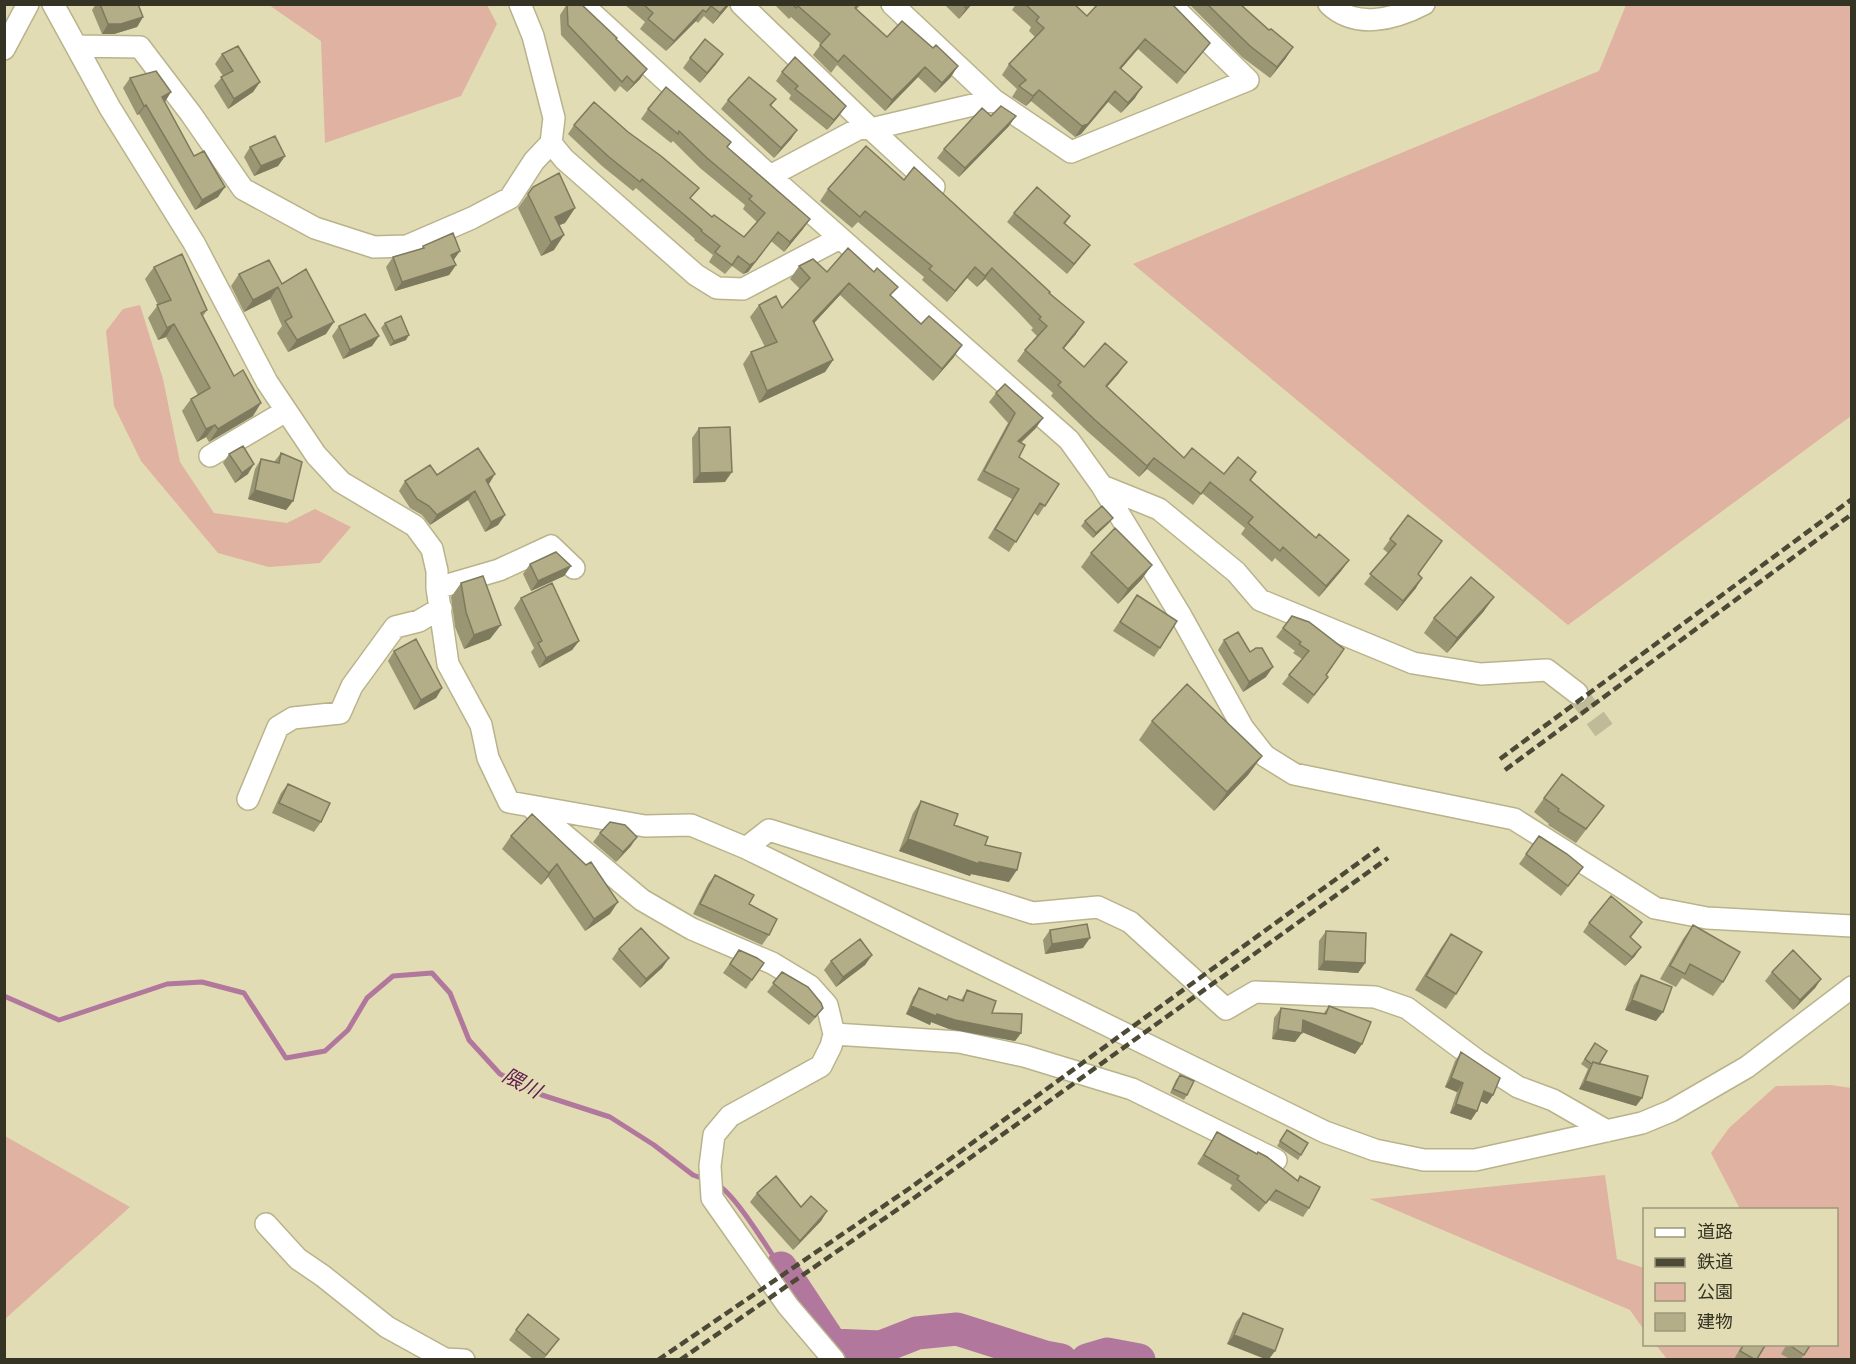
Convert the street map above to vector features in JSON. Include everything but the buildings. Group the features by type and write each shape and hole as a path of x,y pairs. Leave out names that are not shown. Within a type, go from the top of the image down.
{"street":[{"path":"4,49 28,4"},
{"path":"53,4 110,108 194,243 267,382 316,455 341,482 416,526 432,549 437,571 448,664 481,725 488,758 509,802 645,826 691,825 746,848 1325,1132 1375,1150 1424,1160 1475,1160 1642,1124 1747,1067 1851,987"},
{"path":"76,46 140,47 191,114 243,189 315,228 374,247 407,246 472,218 510,198 534,161 551,143 554,118 533,36 520,4"},
{"path":"582,4 770,176 1069,440 1102,486 1181,616 1242,728 1265,756 1293,774 1514,819 1655,908 1707,918 1851,926"},
{"path":"741,4 947,200"},
{"path":"892,4 994,100 1071,152 1248,80 1170,4"},
{"path":"1329,4 1337,12 1367,21 1402,15 1425,4"},
{"path":"770,176 860,128 871,129 994,100"},
{"path":"551,143 564,159 661,245 696,275 717,288 743,289 840,238"},
{"path":"210,456 286,411"},
{"path":"1102,486 1159,509 1236,572 1260,600 1413,663 1481,674 1547,670 1577,693"},
{"path":"248,799 278,727 293,718 340,713 352,686 395,627 419,621 439,598 551,546 574,568"},
{"path":"530,806 642,900 692,929 772,963 810,986 826,1005 834,1034 821,1066 730,1116 714,1135 710,1166 712,1198 788,1306 834,1359"},
{"path":"746,848 769,830 1033,913 1098,908 1130,922 1227,1009 1255,992 1375,997 1407,1008 1478,1061 1518,1087 1553,1100 1607,1131"},
{"path":"834,1034 959,1042 1024,1056 1132,1089 1276,1160"},
{"path":"266,1224 298,1259 387,1327 445,1359 464,1359"}],"green space":[{"path":"269,5 487,5 497,24 461,96 325,143 321,41"},
{"path":"1626,5 1851,5 1851,416 1568,625 1133,264 1599,71"},
{"path":"140,305 163,379 180,462 214,513 287,523 315,509 351,527 320,563 269,567 218,553 141,461 114,406 106,331 123,309"},
{"path":"1831,1085 1851,1088 1851,1359 1667,1359 1657,1346 1838,1346 1838,1208 1739,1208 1711,1153 1729,1128 1776,1086"},
{"path":"5,1136 130,1207 5,1319"},
{"path":"1605,1175 1617,1259 1643,1268 1643,1329 1630,1310 1370,1199"}],"waterway":[{"name":"隈川","path":"4,996 59,1020 167,984 202,982 244,993 286,1058 325,1051 348,1030 367,998 393,976 432,973 450,993 469,1040 500,1074 542,1095 610,1117 654,1145 693,1175 704,1179"},
{"name":"隈川","path":"716,1184 741,1209 781,1268"},
{"name":"隈川","path":"781,1268 832,1345 881,1347 917,1333 957,1329 1061,1360"},
{"name":"隈川","path":"1087,1360 1107,1354 1139,1360"}],"tunnel":[{"path":"1577,693 1604,730"}],"railway":[{"path":"1500,759 1852,499"},
{"path":"1505,770 1852,514"},
{"path":"658,1360 910,1188 1379,848"},
{"path":"680,1360 914,1198 1388,858"}]}
